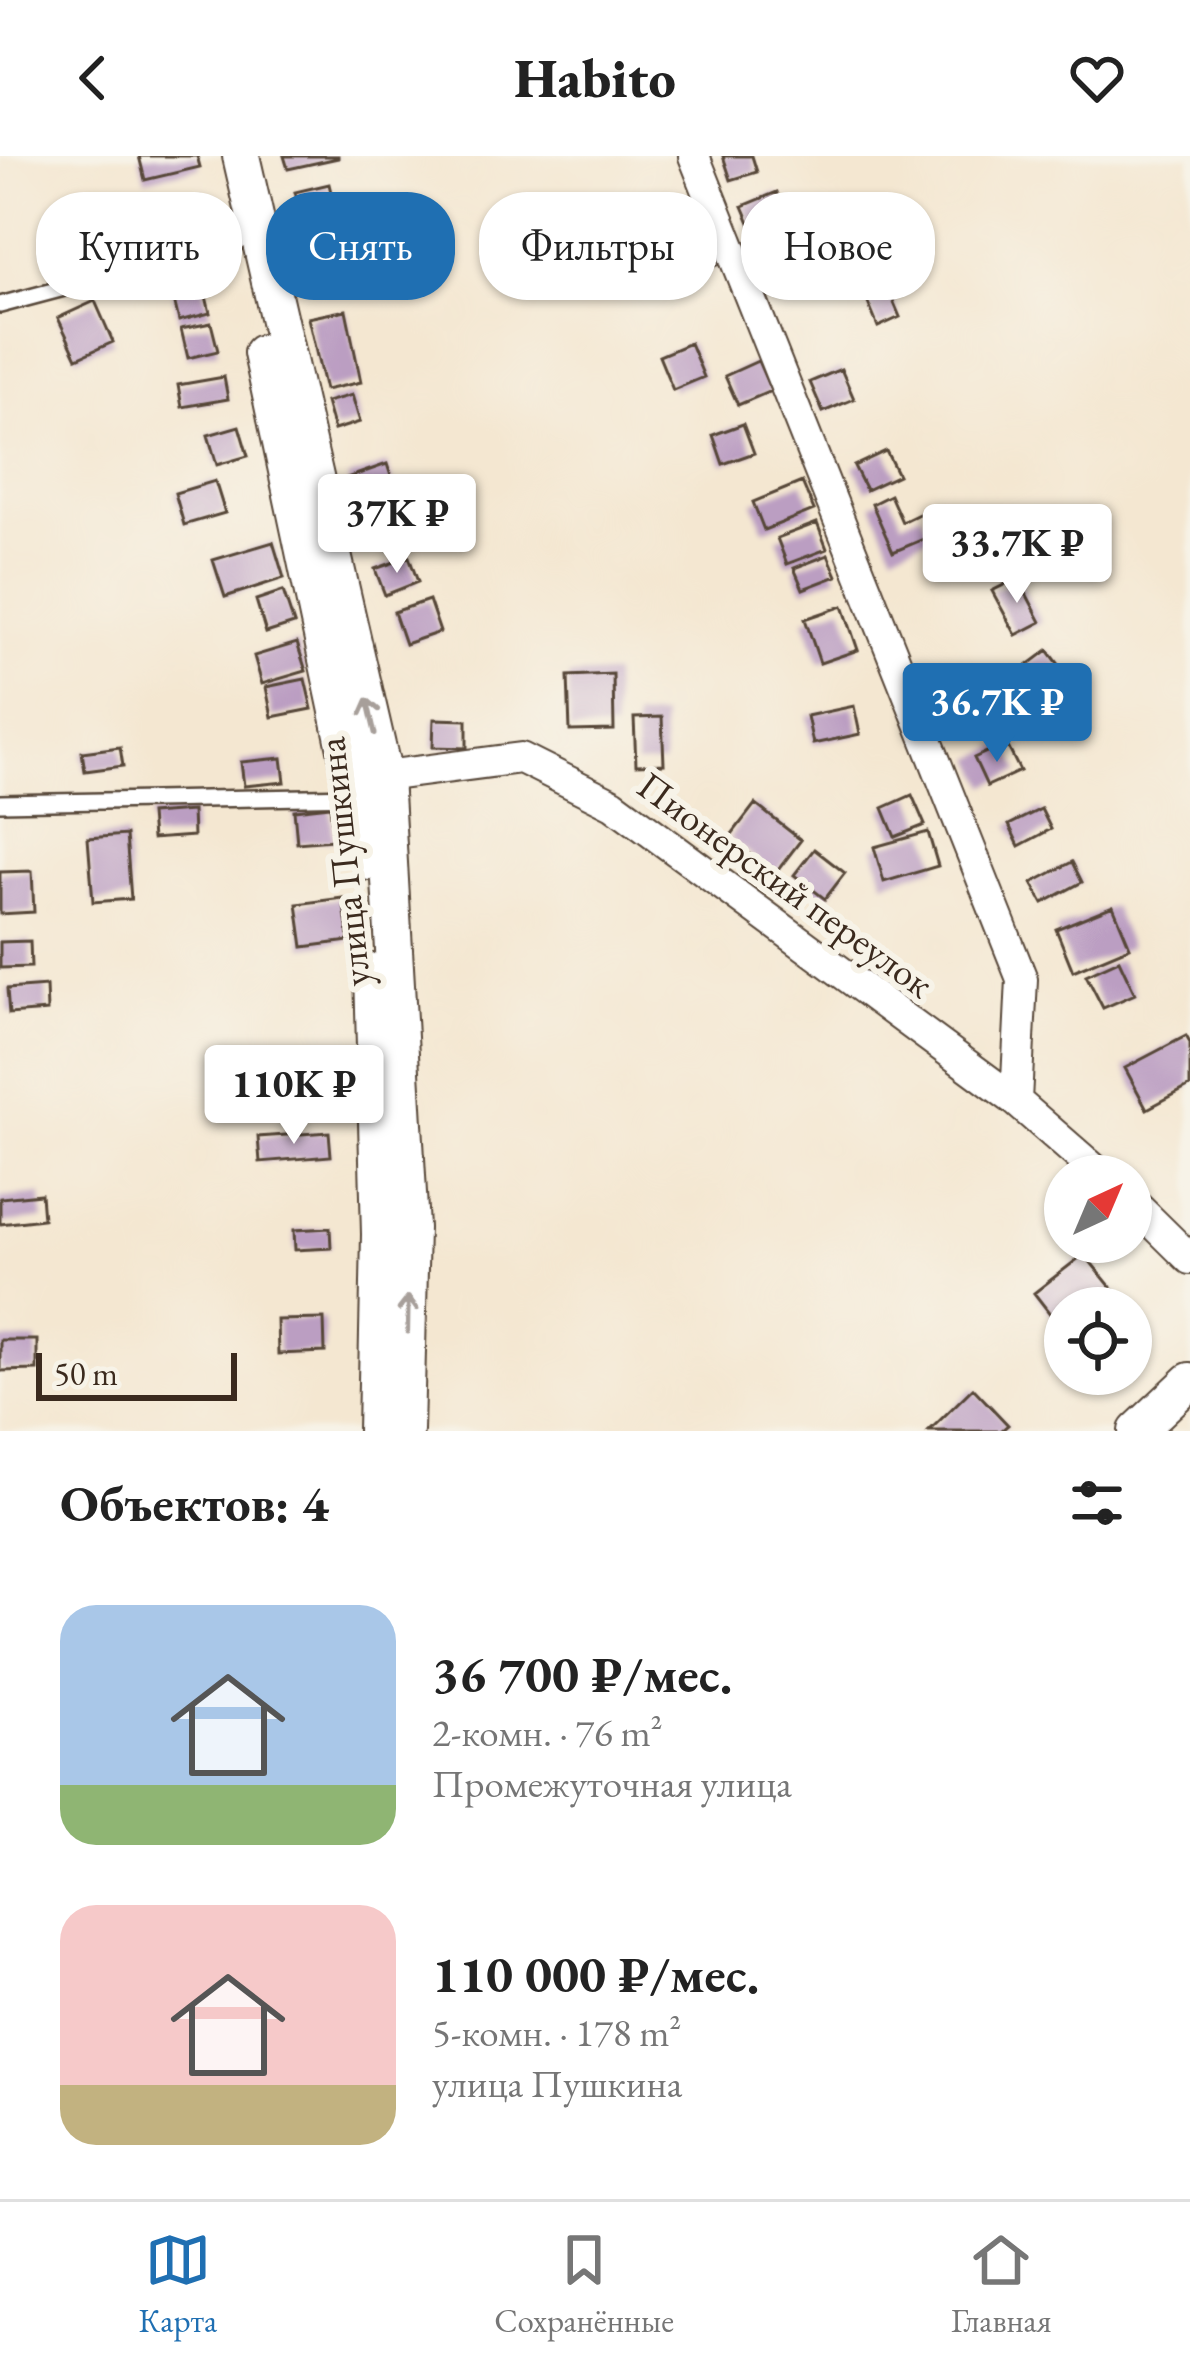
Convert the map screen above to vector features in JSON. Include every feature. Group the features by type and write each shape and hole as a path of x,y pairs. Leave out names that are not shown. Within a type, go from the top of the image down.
{"street":[{"name":"улица Пушкина","path":"220,156 228,192"},
{"name":"улица Пушкина","path":"242,156 371,786 410,1228 406,1431"},
{"path":"694,156 1022,979 1016,1101"},
{"name":"улица Пушкина","path":"242,258 371,786 380,1234 376,1431"},
{"name":"Пионерский переулок","path":"371,786 521,758 613,803 1016,1101 1078,1155"},
{"path":"1152,1221 1190,1258"},
{"path":"1137,1431 1190,1381"},
{"path":"1173,1431 1190,1414"}],"lane":[{"path":"0,304 36,295"},
{"path":"0,803 371,786"}],"building":[{"path":"139,156 197,156 200,167 145,180"},
{"path":"284,156 338,156 338,158 288,169"},
{"path":"723,156 752,156 757,172 731,180"},
{"path":"329,184 331,192 295,192"},
{"path":"174,300 207,300 210,313 179,321"},
{"path":"867,300 893,300 900,317 878,327"},
{"path":"95,301 113,342 77,358 58,318"},
{"path":"346,310 361,382 325,390 308,318"},
{"path":"211,323 218,351 188,358 181,329"},
{"path":"690,343 704,377 673,390 659,356"},
{"path":"758,361 771,391 738,405 725,376"},
{"path":"841,369 854,399 823,412 810,382"},
{"path":"224,377 228,399 182,407 178,385"},
{"path":"352,395 360,422 334,430 326,402"},
{"path":"743,424 754,453 723,464 713,435"},
{"path":"239,426 248,456 217,465 208,435"},
{"path":"886,451 898,475 866,490 854,466"},
{"path":"387,464 395,488 356,502 347,478"},
{"path":"215,481 225,513 184,525 175,493"},
{"path":"802,482 814,510 764,530 753,502"},
{"path":"890,495 902,522 921,513 931,536 893,552 872,504"},
{"path":"403,504 411,529 370,543 362,518"},
{"path":"817,523 827,549 787,564 777,538"},
{"path":"273,542 284,578 225,597 213,560"},
{"path":"828,555 837,576 803,589 794,568"},
{"path":"409,557 418,582 385,595 375,569"},
{"path":"1018,578 1041,622 1016,635 992,591"},
{"path":"283,591 294,624 266,633 256,600"},
{"path":"429,600 440,632 405,644 394,612"},
{"path":"843,606 858,650 820,663 805,619"},
{"path":"297,643 306,671 262,684 254,656"},
{"path":"1048,650 1070,679 1045,697 1024,668"},
{"path":"613,674 614,730 570,731 568,676"},
{"path":"305,679 312,709 272,717 266,687"},
{"path":"1009,697 1018,717 973,737 964,717"},
{"path":"854,706 860,734 813,744 807,716"},
{"path":"662,717 664,764 636,765 634,718"},
{"path":"434,719 467,720 467,748 433,747"},
{"path":"1006,743 1020,771 987,786 974,758"},
{"path":"120,747 123,766 85,771 82,752"},
{"path":"282,758 285,782 244,786 241,762"},
{"path":"912,795 925,825 895,837 883,808"},
{"path":"755,804 801,840 775,874 729,838"},
{"path":"330,806 334,840 297,843 294,810"},
{"path":"1041,809 1051,829 1019,846 1009,825"},
{"path":"192,811 193,836 152,839 150,814"},
{"path":"928,832 938,866 884,882 874,847"},
{"path":"126,835 131,899 93,902 88,838"},
{"path":"814,849 845,873 825,899 794,875"},
{"path":"1072,862 1082,882 1043,903 1032,883"},
{"path":"32,871 34,912 0,914 0,872"},
{"path":"343,898 349,941 303,947 297,904"},
{"path":"1113,906 1130,947 1073,971 1056,929"},
{"path":"30,941 31,967 0,968 0,942"},
{"path":"1119,960 1135,994 1103,1008 1086,975"},
{"path":"46,986 47,1011 9,1014 7,989"},
{"path":"1186,1036 1190,1086 1147,1109 1125,1068"},
{"path":"362,1071 363,1104 327,1105 326,1072"},
{"path":"329,1132 331,1156 260,1162 258,1137"},
{"path":"41,1194 43,1219 0,1224 0,1198"},
{"path":"330,1228 331,1248 295,1250 294,1230"},
{"path":"1072,1263 1091,1263 1111,1287 1044,1287 1044,1306 1034,1293"},
{"path":"324,1319 325,1352 278,1354 277,1320"},
{"path":"0,1340 37,1340 37,1370 0,1371"},
{"path":"973,1388 1008,1425 1001,1431 929,1431"}]}
